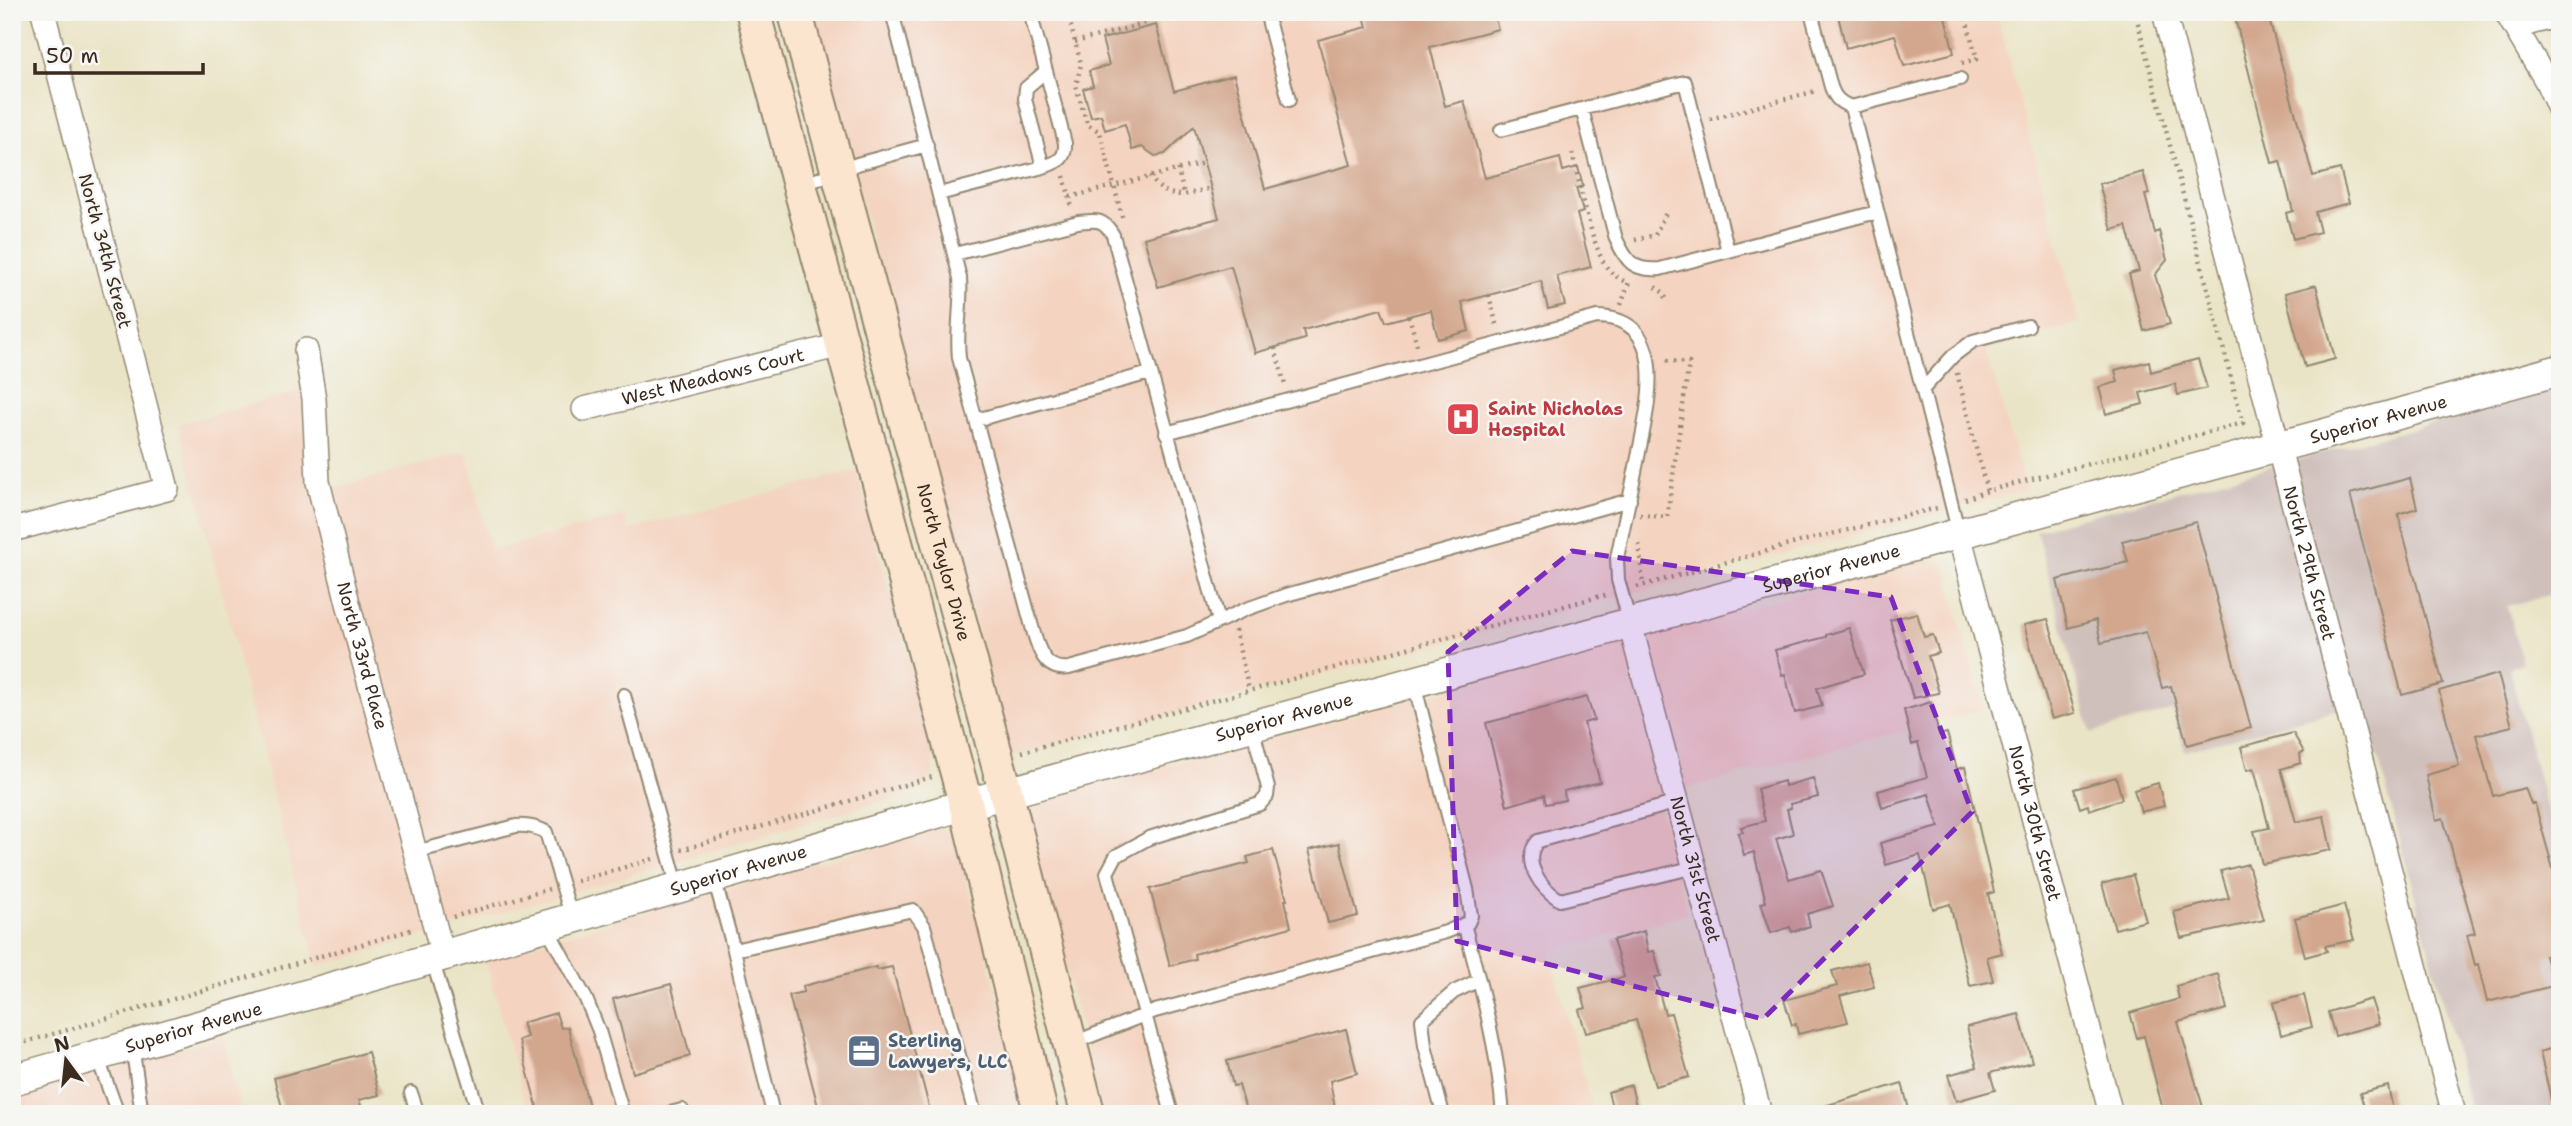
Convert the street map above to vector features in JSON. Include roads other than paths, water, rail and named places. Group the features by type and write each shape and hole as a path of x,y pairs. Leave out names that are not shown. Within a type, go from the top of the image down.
{"main road":[{"path":"753,12 966,806 1041,1114"},
{"name":"North Taylor Drive","path":"795,12 1006,793 1088,1114"}],"street":[{"name":"North 34th Street","path":"12,530 167,489 43,12"},
{"name":"North 29th Street","path":"2164,12 2454,1114"},
{"path":"2560,15 2510,20 2547,82 2560,111"},
{"name":"West Meadows Court","path":"584,410 841,345"},
{"name":"North 33rd Place","path":"306,350 314,400 318,482 435,923 437,957"},
{"name":"Superior Avenue","path":"12,1080 1006,793 2560,369"},
{"name":"North 30th Street","path":"1959,534 2111,1114"},
{"name":"North 31st Street","path":"1630,624 1760,1114"}],"lane":[{"path":"892,12 955,254 962,297 958,349 1035,636 1042,655 1050,665 1061,669 1069,668 1187,636 1286,595 1630,500"},
{"path":"939,194 1043,167 1060,161 1066,152 1030,12"},
{"path":"1266,12 1289,100"},
{"path":"1811,12 1835,99 1851,107 1960,79"},
{"path":"1043,167 1025,99 1026,88 1046,71"},
{"path":"1502,130 1685,82 1728,251"},
{"path":"1851,107 1959,534"},
{"path":"1582,109 1618,244 1623,256 1632,264 1646,270 1660,269 1877,212"},
{"path":"799,186 927,145"},
{"path":"955,254 1076,222 1096,220 1107,225 1113,235 1219,621"},
{"path":"1166,433 1597,317 1613,318 1633,329 1640,338 1650,377 1647,409 1617,558 1621,591 1630,624"},
{"path":"1923,389 1953,356 1973,341 2028,326"},
{"path":"976,420 1150,373"},
{"path":"1070,1044 1144,1014 1447,932 1468,923 1471,916 1467,890 1414,682"},
{"path":"624,695 678,888"},
{"path":"1172,1114 1107,873 1116,856 1149,838 1260,804 1267,796 1268,788 1252,726"},
{"path":"1678,802 1538,841 1532,847 1530,857 1544,888 1560,900 1695,867"},
{"path":"415,852 516,826 533,827 546,832 562,886 559,922 600,1031 623,1114"},
{"path":"714,878 774,1114"},
{"path":"734,950 914,910 925,926 975,1114"},
{"path":"1464,924 1479,980 1502,1094 1503,1114"},
{"path":"437,957 479,1114"},
{"path":"1443,1114 1425,1046 1422,1020 1454,992 1479,980"},
{"path":"132,1045 142,1114"},
{"path":"97,1055 118,1114"},
{"path":"411,1093 418,1114"},
{"path":"666,1114 682,1110"}],"place":[{"name":"Saint Nicholas Hospital","path":"1463,419"},
{"name":"Sterling Lawyers, LLC","path":"864,1051"}]}
